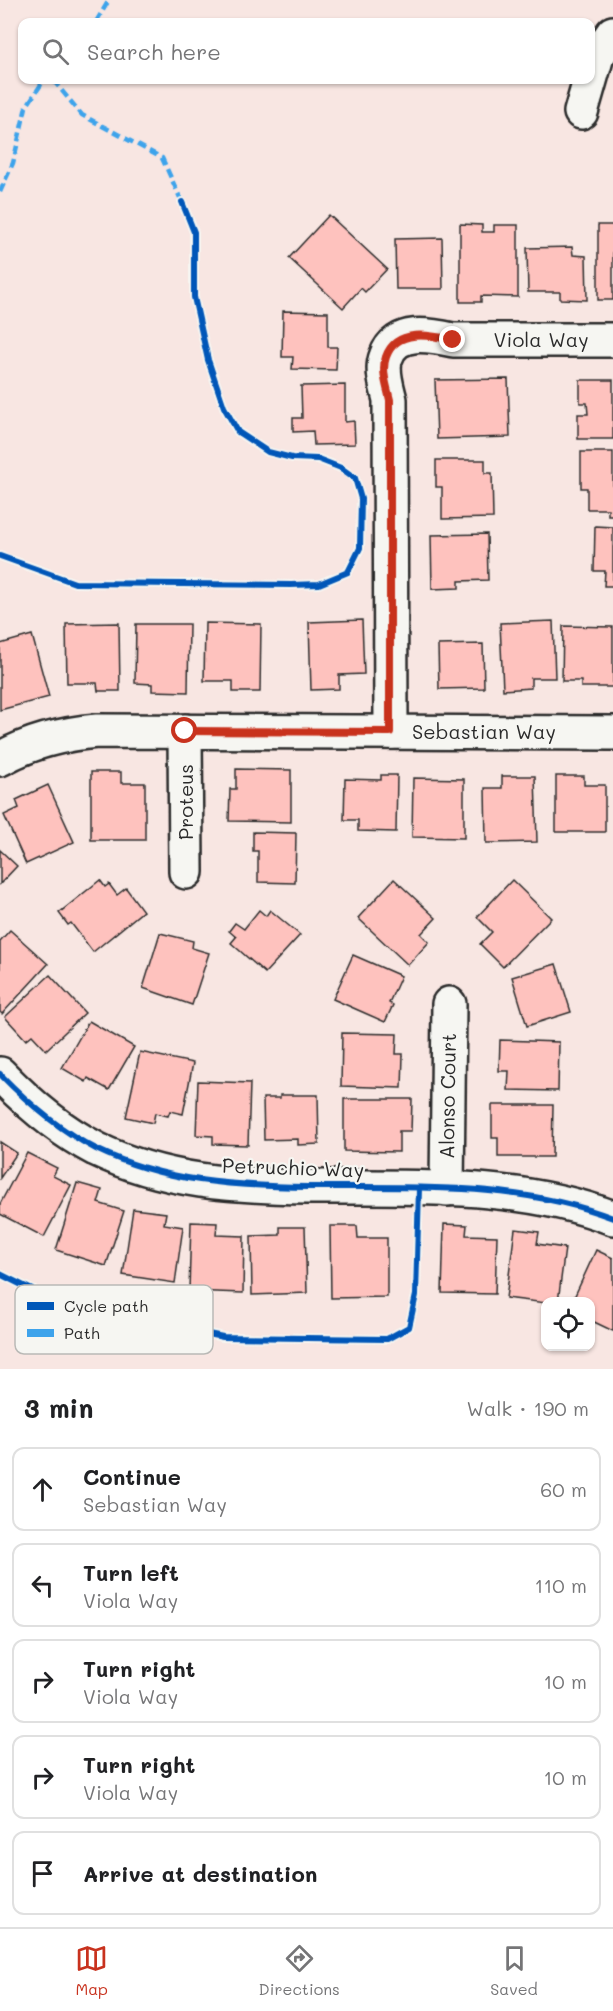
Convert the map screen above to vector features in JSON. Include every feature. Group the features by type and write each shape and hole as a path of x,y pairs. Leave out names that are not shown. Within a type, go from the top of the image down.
{"street":[{"path":"595,63 597,56 613,33"},
{"path":"581,112 589,84"},
{"name":"Viola Way","path":"390,732 390,400 385,374 385,357 395,344 412,335 429,335 453,340 613,340"},
{"name":"Sebastian Way","path":"0,759 26,746 73,733 185,731 613,733"},
{"name":"Proteus","path":"185,731 186,872"},
{"name":"Alonso Court","path":"447,1189 449,1004"},
{"name":"Petruchio Way","path":"0,1074 29,1103 96,1149 132,1164 161,1172 224,1184 255,1186 515,1192 571,1204 613,1218"}],"building":[{"path":"329,215 387,269 365,292 361,288 343,308 289,258"},
{"path":"460,224 482,225 482,232 494,232 494,225 518,225 518,297 481,296 481,302 460,302"},
{"path":"598,225 613,225 613,300 598,300"},
{"path":"442,238 443,289 396,289 395,239"},
{"path":"572,247 573,255 586,256 587,300 560,299 560,292 528,292 527,248"},
{"path":"283,311 328,312 328,347 337,347 336,370 292,369 293,357 282,357"},
{"path":"508,379 510,437 437,439 435,380"},
{"path":"580,380 613,380 613,439 578,439 578,414 588,414 587,403 580,403"},
{"path":"345,385 345,422 354,421 355,444 314,445 313,431 293,432 293,418 302,418 301,386"},
{"path":"581,452 613,452 613,515 608,515 608,509 587,509 587,488 581,488"},
{"path":"436,460 485,460 485,473 492,473 493,518 442,519 442,487 436,487"},
{"path":"595,526 613,527 613,586 604,586 605,571 594,571"},
{"path":"487,534 488,580 459,581 459,588 432,589 431,535"},
{"path":"362,620 364,674 339,675 339,689 311,690 309,622"},
{"path":"553,621 555,678 531,678 531,688 503,690 500,623"},
{"path":"119,623 120,691 98,691 97,683 67,683 66,624"},
{"path":"205,623 261,624 260,692 233,692 233,681 204,681"},
{"path":"136,624 189,624 188,692 152,691 152,684 135,683"},
{"path":"563,626 613,627 613,687 581,687 581,681 562,681"},
{"path":"32,635 49,697 0,710 0,644"},
{"path":"483,644 484,688 439,689 438,645"},
{"path":"236,769 291,770 291,822 229,821 230,789 236,789"},
{"path":"91,772 121,772 121,783 145,783 145,840 91,840"},
{"path":"381,775 397,775 396,832 358,831 358,820 344,820 345,779 381,780"},
{"path":"502,776 535,776 537,842 486,843 485,788 502,788"},
{"path":"556,776 584,776 584,785 605,785 605,832 556,832"},
{"path":"413,778 464,779 464,838 412,837"},
{"path":"48,785 74,842 26,864 4,815 19,808 16,800"},
{"path":"253,832 296,833 295,883 258,882 258,851 253,851"},
{"path":"0,850 17,866 0,884"},
{"path":"394,879 436,918 421,934 429,942 408,965 358,918"},
{"path":"100,880 105,887 109,884 117,895 126,888 143,911 93,952 71,923 68,925 59,913"},
{"path":"512,880 551,918 503,967 480,944 492,932 477,917"},
{"path":"259,910 266,916 270,910 300,935 265,973 231,943 236,937 229,931 235,923 244,929"},
{"path":"10,930 48,964 2,1014 0,1012 0,941"},
{"path":"160,933 193,941 192,948 209,953 192,1005 143,988"},
{"path":"353,955 401,976 389,1003 393,1005 385,1022 333,999"},
{"path":"556,964 571,1012 527,1026 512,977"},
{"path":"50,975 85,1013 46,1050 32,1035 26,1040 5,1017"},
{"path":"89,1021 134,1047 109,1090 88,1078 86,1082 62,1068"},
{"path":"342,1033 397,1034 396,1054 403,1054 402,1088 341,1086"},
{"path":"500,1040 559,1042 558,1091 508,1090 509,1071 499,1071"},
{"path":"140,1052 193,1063 183,1114 170,1111 168,1116 155,1113 153,1123 126,1117"},
{"path":"198,1081 250,1083 248,1145 213,1144 213,1136 196,1135"},
{"path":"280,1095 318,1095 319,1144 298,1145 298,1139 264,1140 263,1098 280,1098"},
{"path":"344,1099 412,1099 411,1131 399,1131 399,1152 344,1151"},
{"path":"492,1105 553,1105 552,1157 498,1157 498,1138 492,1138"},
{"path":"0,1142 17,1153 0,1178"},
{"path":"27,1153 57,1168 53,1176 71,1185 44,1237 0,1214 0,1204"},
{"path":"77,1183 102,1190 98,1203 124,1211 106,1266 56,1250"},
{"path":"133,1209 166,1213 164,1224 183,1227 175,1283 123,1275"},
{"path":"191,1222 217,1223 216,1235 244,1236 243,1293 213,1292 213,1285 189,1285"},
{"path":"444,1224 467,1225 466,1235 497,1236 495,1294 442,1293"},
{"path":"330,1226 357,1226 358,1238 387,1238 387,1297 331,1298"},
{"path":"280,1227 305,1227 307,1293 252,1295 251,1236 280,1235"},
{"path":"515,1229 539,1232 537,1244 565,1248 559,1297 541,1297 541,1302 506,1298"},
{"path":"596,1250 613,1258 613,1331 595,1322 595,1297 574,1297"}],"marked path":[{"path":"98,18 109,0"},
{"path":"0,192 13,163 26,107 41,84"},
{"path":"56,84 82,115 162,158 182,202"}],"cycle path":[{"path":"0,556 75,583 319,584 348,572 360,548 361,499 355,478 341,468 318,459 292,458 268,452 238,432 224,407 208,360 194,297 194,232 182,202"},
{"path":"0,1074 45,1115 82,1142 147,1169 200,1180 253,1185 424,1187 501,1192 576,1206 613,1218"},
{"path":"213,1335 223,1337 387,1339 409,1327 416,1295 419,1188"},
{"path":"0,1274 22,1285"}],"route":[{"path":"185,731 390,732 390,400 385,374 385,357 395,344 412,335 429,335 453,340"}]}
